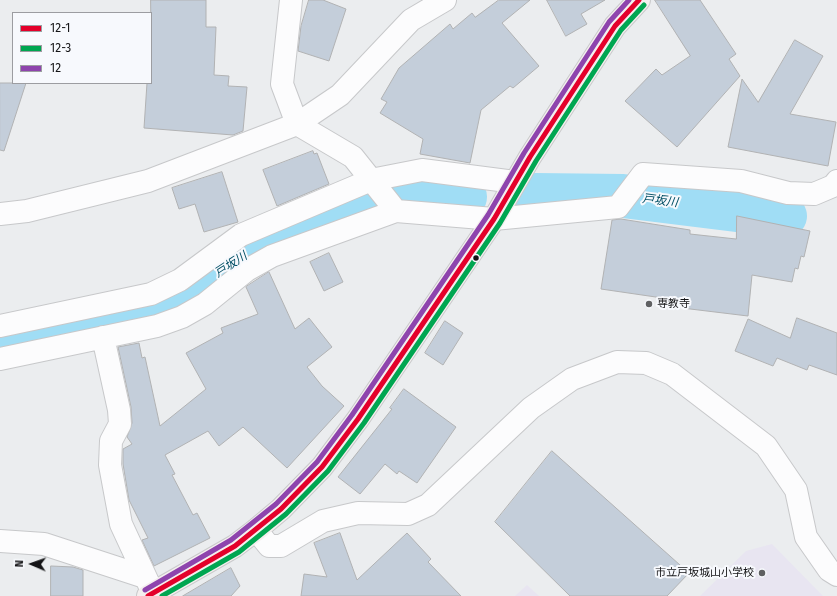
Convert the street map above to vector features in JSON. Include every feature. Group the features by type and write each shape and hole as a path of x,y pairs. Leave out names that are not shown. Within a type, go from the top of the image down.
{"main road":[{"path":"154,590 235,546 281,509 322,467 358,419 494,219 515,182 615,26 639,0"}],"street":[{"path":"291,0 282,84 297,124 353,157 396,211"},
{"path":"0,214 27,211 148,181 297,124 340,95 411,20 445,0"},
{"path":"0,326 151,294 180,280 241,235 371,180 422,170 515,182"},
{"path":"0,358 157,326 182,317 205,304 246,270 272,256 396,211 494,219 618,207 643,174 741,181 788,193 814,194 836,187"},
{"path":"103,337 119,410 120,424 111,441 110,465 121,524 154,590"},
{"path":"256,530 269,546 281,546 323,521 358,513 408,514 428,505 531,408 572,379 618,362 646,363 672,374 766,446 796,490 806,537 829,570 837,575"},
{"path":"0,541 44,544 154,590"}],"shaded area":[{"name":"市立戸坂城山小学校","path":"772,544 823,596 700,596 746,551"},
{"path":"527,585 539,596 515,596"}],"building":[{"path":"151,0 206,0 206,27 216,27 214,75 229,76 228,86 247,87 243,131 233,135 144,128 147,84 152,84"},
{"path":"309,0 323,0 346,9 329,61 298,51 301,26"},
{"path":"499,0 530,0 502,23 539,66 513,88 510,86 481,110 470,163 420,154 423,139 380,113 387,102 381,99 399,68 450,24 453,29 472,13 475,17"},
{"path":"547,0 605,0 581,14 587,24 566,36"},
{"path":"655,0 700,0 736,54 729,59 740,76 677,147 625,101 656,69 662,75 690,56"},
{"path":"795,40 823,56 790,114 836,122 828,166 728,147 742,79 758,102"},
{"path":"0,83 26,84 4,151 0,150"},
{"path":"313,151 314,154 317,153 329,184 277,206 263,170"},
{"path":"222,172 238,222 204,232 195,204 179,209 172,188"},
{"path":"737,216 810,231 804,257 801,256 798,269 795,268 792,282 752,275 748,316 682,308 683,301 601,289 612,220 621,219 690,230 690,234 736,239"},
{"path":"329,253 343,282 324,291 310,262"},
{"path":"269,272 295,329 309,318 332,347 307,367 322,386 344,406 287,468 243,427 219,446 208,431 165,455 175,474 172,475 193,515 197,513 210,538 154,566 142,540 148,538 129,500 123,464 123,449 132,444 127,437 132,423 131,407 118,347 139,343 142,358 145,357 160,426 206,389 186,353 223,333 221,328 258,314 246,287"},
{"path":"797,318 837,333 837,375 809,365 807,370 777,358 773,366 735,351 748,319 790,338"},
{"path":"445,321 463,333 443,365 425,353"},
{"path":"404,389 456,427 417,483 399,471 397,474 385,464 360,494 338,477 392,409 390,408"},
{"path":"552,451 689,573 667,596 570,596 495,522"},
{"path":"340,533 357,580 407,533 431,559 428,562 461,596 301,596 304,574 327,577 314,543"},
{"path":"51,566 73,567 83,570 83,596 51,596"},
{"path":"231,568 240,586 231,596 183,596"}],"waterway":[{"name":"戸坂川","path":"535,195 623,196 785,216"},
{"name":"戸坂川","path":"0,339 159,312 249,252 310,226 382,200 465,197"}],"transit line":[{"name":"12","path":"145,590 231,540 276,504 317,462 352,415 488,215 524,153 609,22 629,0"},
{"name":"12-1","path":"148,596 235,546 281,509 322,467 358,419 494,219 530,157 615,26 639,0"},
{"name":"12-3","path":"162,596 239,552 286,514 328,471 364,423 500,223 536,161 621,30 644,5"}],"place":[{"name":"専教寺","path":"649,304"},
{"name":"市立戸坂城山小学校","path":"762,573"}]}
